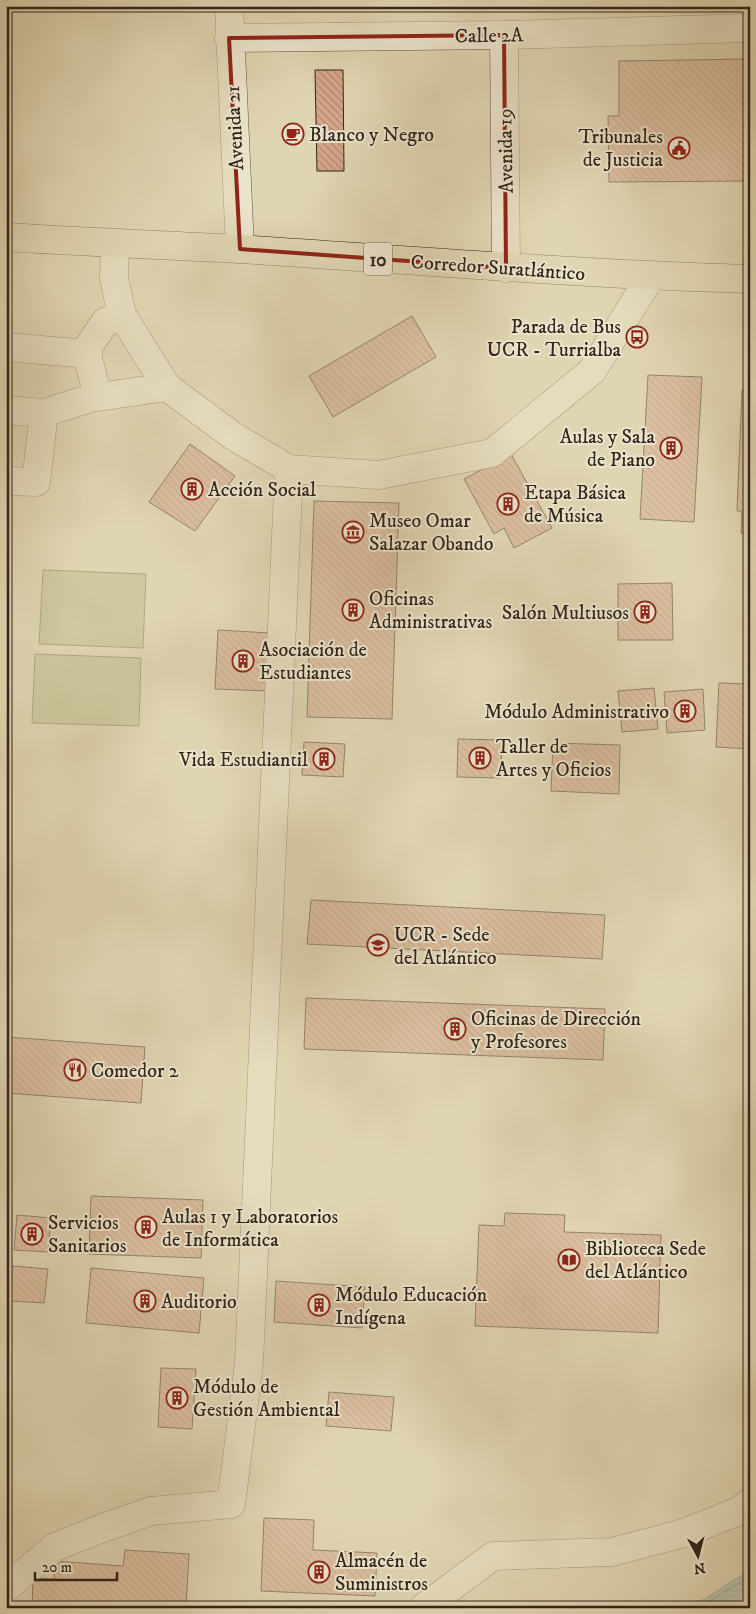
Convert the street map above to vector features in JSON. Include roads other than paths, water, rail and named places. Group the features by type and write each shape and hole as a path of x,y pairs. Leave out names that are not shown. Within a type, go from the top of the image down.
{"main road":[{"name":"Corredor Suratlántico","path":"6,237 240,249 506,268 750,280"}],"street":[{"name":"Avenida 21","path":"229,6 240,249"},
{"name":"Calle 2A","path":"229,38 504,35 750,28"},
{"name":"Avenida 19","path":"504,35 506,268"},
{"path":"115,244 114,278 122,315 167,387 233,436 289,469 379,475 492,454 592,371 651,276"},
{"path":"98,397 86,350 105,322 122,315"},
{"path":"6,347 88,354"},
{"path":"6,410 44,413 98,397 167,387"},
{"path":"6,482 36,482 44,413"},
{"path":"6,1588 54,1547 100,1529 151,1511 231,1504 248,1363 289,469"},
{"path":"423,1608 493,1556 612,1552 684,1532 739,1511 750,1502"}],"water":[{"path":"750,1570 750,1608 690,1608"}],"place":[{"name":"Blanco y Negro","path":"293,134"},
{"name":"Tribunales de Justicia","path":"679,148"},
{"name":"Parada de Bus UCR - Turrialba","path":"637,337"},
{"name":"Aulas y Sala de Piano","path":"671,448"},
{"name":"Acción Social","path":"192,489"},
{"name":"Etapa Básica de Música","path":"508,504"},
{"name":"Museo Omar Salazar Obando","path":"353,532"},
{"name":"Oficinas Administrativas","path":"353,610"},
{"name":"Salón Multiusos","path":"645,612"},
{"name":"Asociación de Estudiantes","path":"243,661"},
{"name":"Módulo Administrativo","path":"685,711"},
{"name":"Taller de Artes y Oficios","path":"480,758"},
{"name":"Vida Estudiantil","path":"324,759"},
{"name":"UCR - Sede del Atlántico","path":"378,945"},
{"name":"Oficinas de Dirección y Profesores","path":"455,1029"},
{"name":"Comedor 2","path":"75,1070"},
{"name":"Aulas 1 y Laboratorios de Informática","path":"146,1227"},
{"name":"Servicios Sanitarios","path":"32,1234"},
{"name":"Biblioteca Sede del Atlántico","path":"569,1260"},
{"name":"Auditorio","path":"145,1301"},
{"name":"Módulo Educación Indígena","path":"319,1305"},
{"name":"Módulo de Gestión Ambiental","path":"177,1398"},
{"name":"Almacén de Suministros","path":"319,1572"}]}
